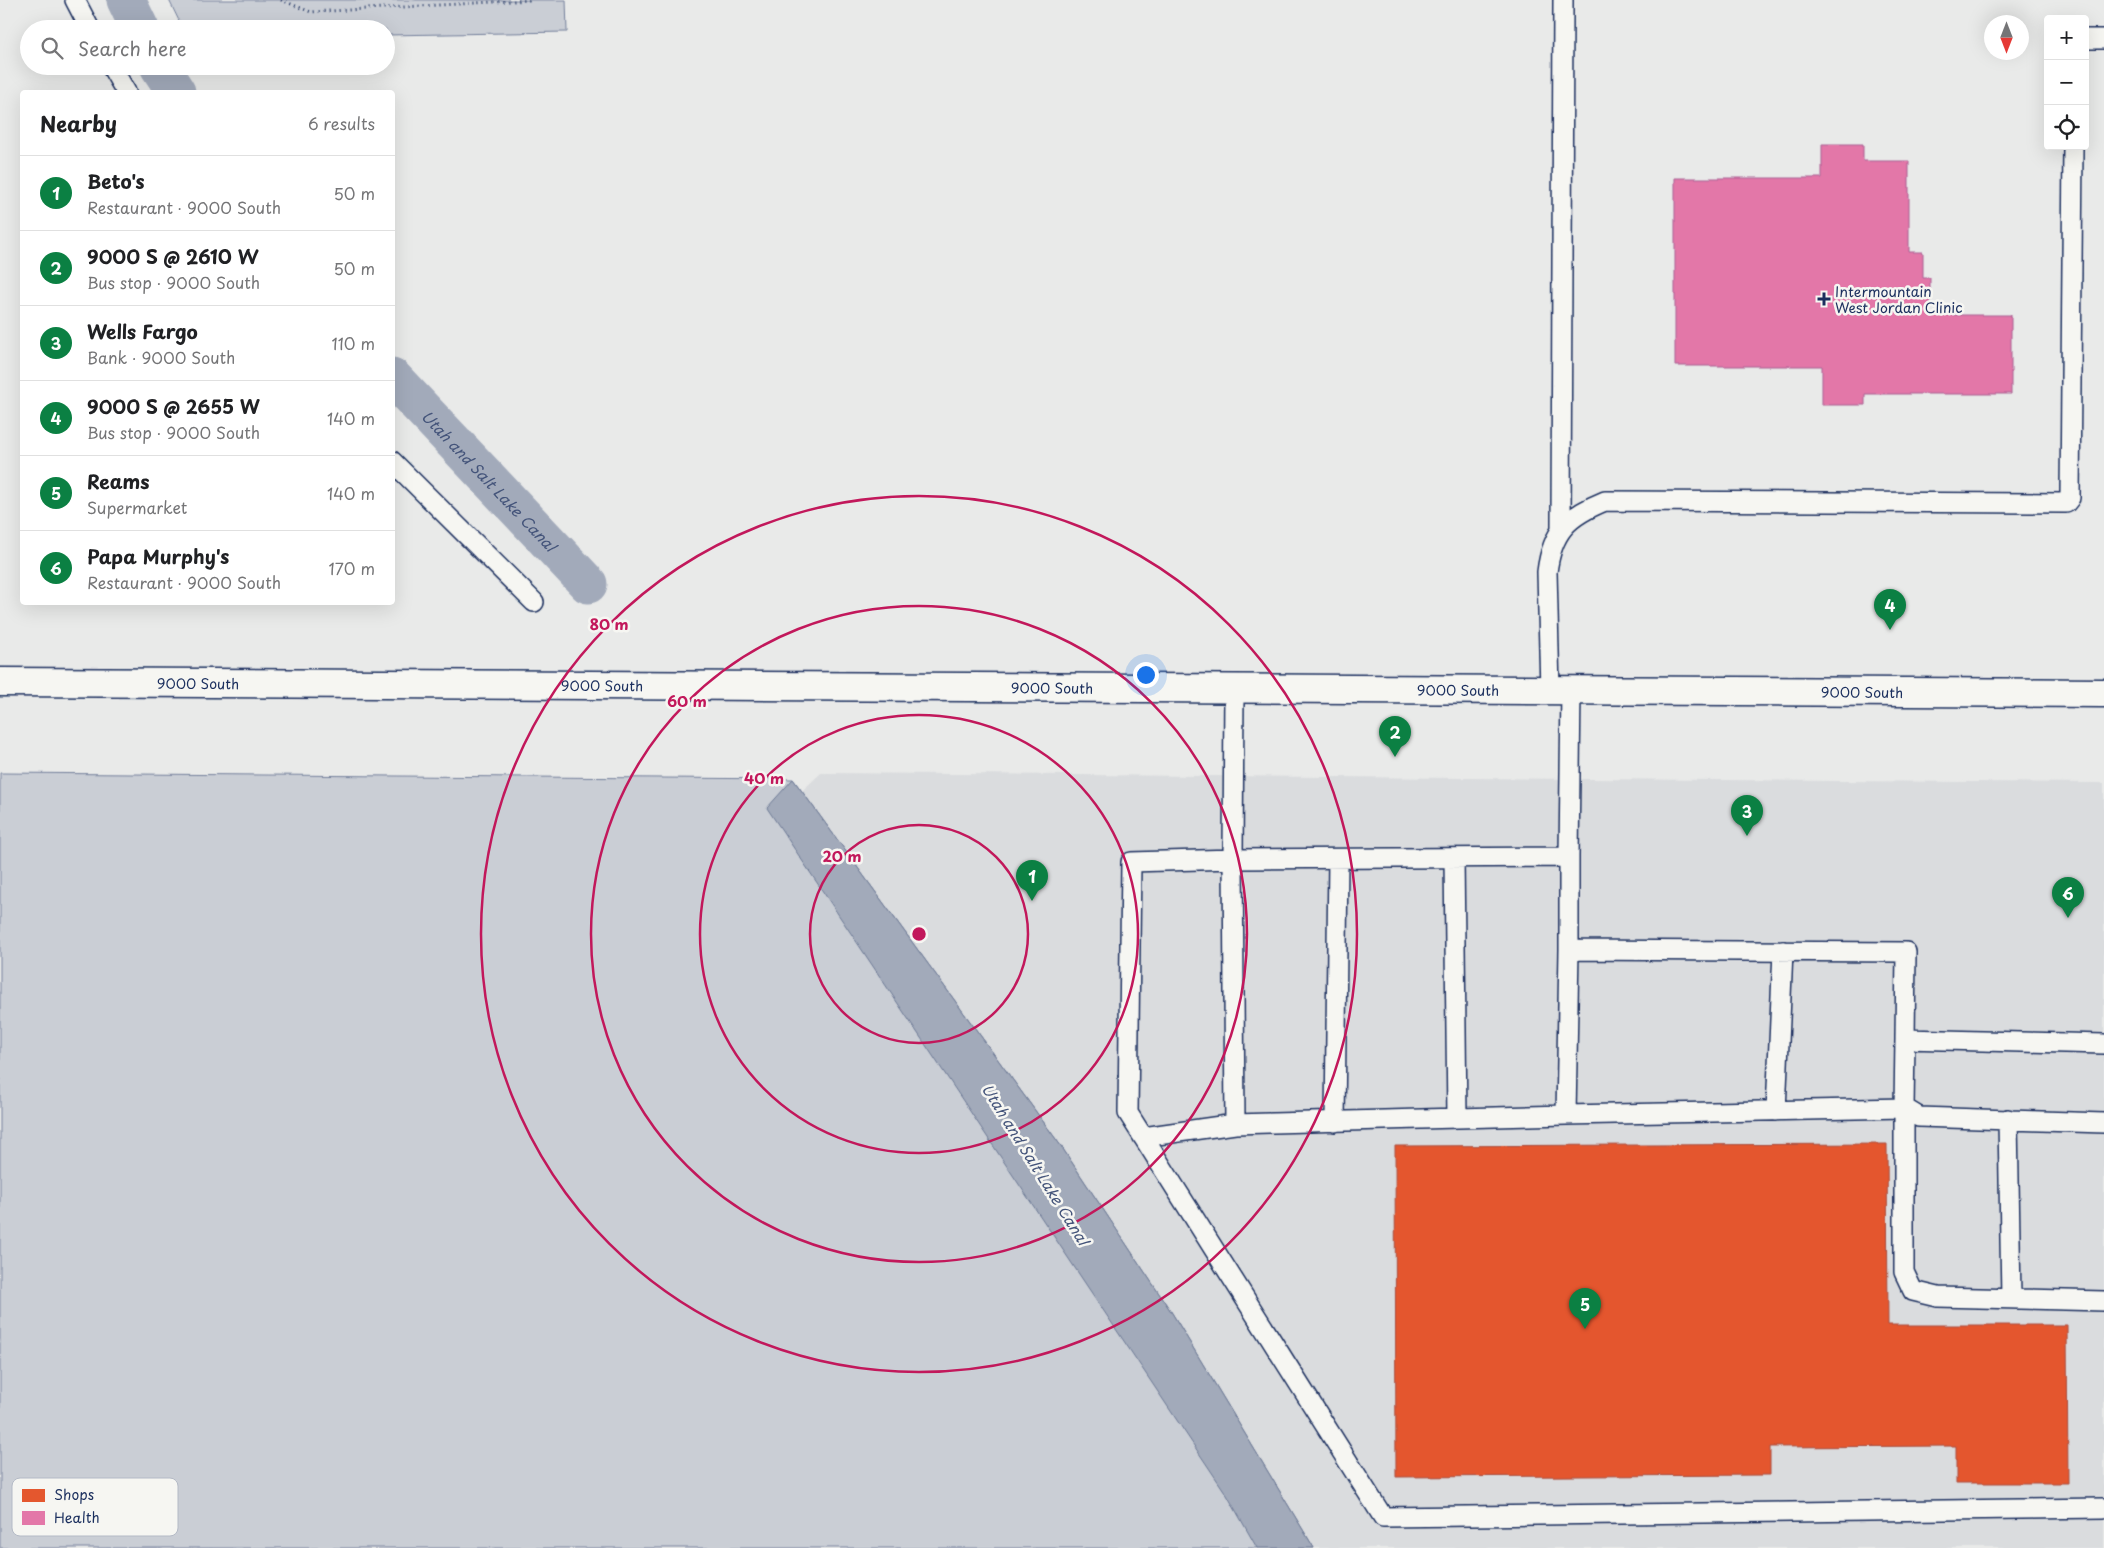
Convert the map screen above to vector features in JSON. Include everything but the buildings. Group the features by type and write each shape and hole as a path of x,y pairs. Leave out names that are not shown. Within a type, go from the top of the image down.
{"main road":[{"name":"9000 South","path":"0,682 2104,693"}],"lane":[{"path":"75,0 85,20"},
{"path":"1562,0 1561,528 1549,557 1547,572 1560,690 1569,858 1566,1115"},
{"path":"2089,39 2104,39"},
{"path":"116,75 125,90"},
{"path":"1561,528 1590,507 1605,501 1620,500 2066,503 2070,498 2073,150"},
{"path":"395,464 534,602"},
{"path":"1234,688 1235,1124"},
{"path":"1454,858 1457,1118"},
{"path":"1569,858 1233,859 1131,862 1128,1113 1383,1517 2104,1508"},
{"path":"1335,1122 1338,859"},
{"path":"1569,950 1906,952 1904,1272 1913,1291 1938,1297 2104,1301"},
{"path":"1776,1111 1783,951"},
{"path":"1905,1039 2104,1044"},
{"path":"1143,1137 1235,1124 1904,1108 1919,1117 2104,1122"},
{"path":"2008,1119 2010,1299"}],"path":[{"path":"281,0 311,12 531,0"}],"shaded area":[{"path":"169,0 566,0 567,32 395,35 395,20 179,20"},
{"path":"0,773 793,779 1061,1146 1172,1313 1314,1548 0,1548"},
{"path":"821,773 2104,783 2104,1548 1295,1548 790,802"}],"water":[{"path":"793,779 1061,1146 1172,1313 1314,1548 1257,1548 1227,1495 767,808"}],"waterway":[{"name":"Utah and Salt Lake Canal","path":"126,0 136,20"},
{"name":"Utah and Salt Lake Canal","path":"165,75 175,90"},
{"name":"Utah and Salt Lake Canal","path":"395,380 588,584"}],"place":[{"name":"Intermountain West Jordan Clinic","path":"1824,299"},
{"name":"9000 S @ 2655 W","path":"1890,630"},
{"name":"9000 S @ 2610 W","path":"1395,757"},
{"name":"Wells Fargo","path":"1747,836"},
{"name":"Beto's","path":"1032,901"},
{"name":"Papa Murphy's","path":"2068,918"},
{"name":"Reams","path":"1585,1329"}]}
